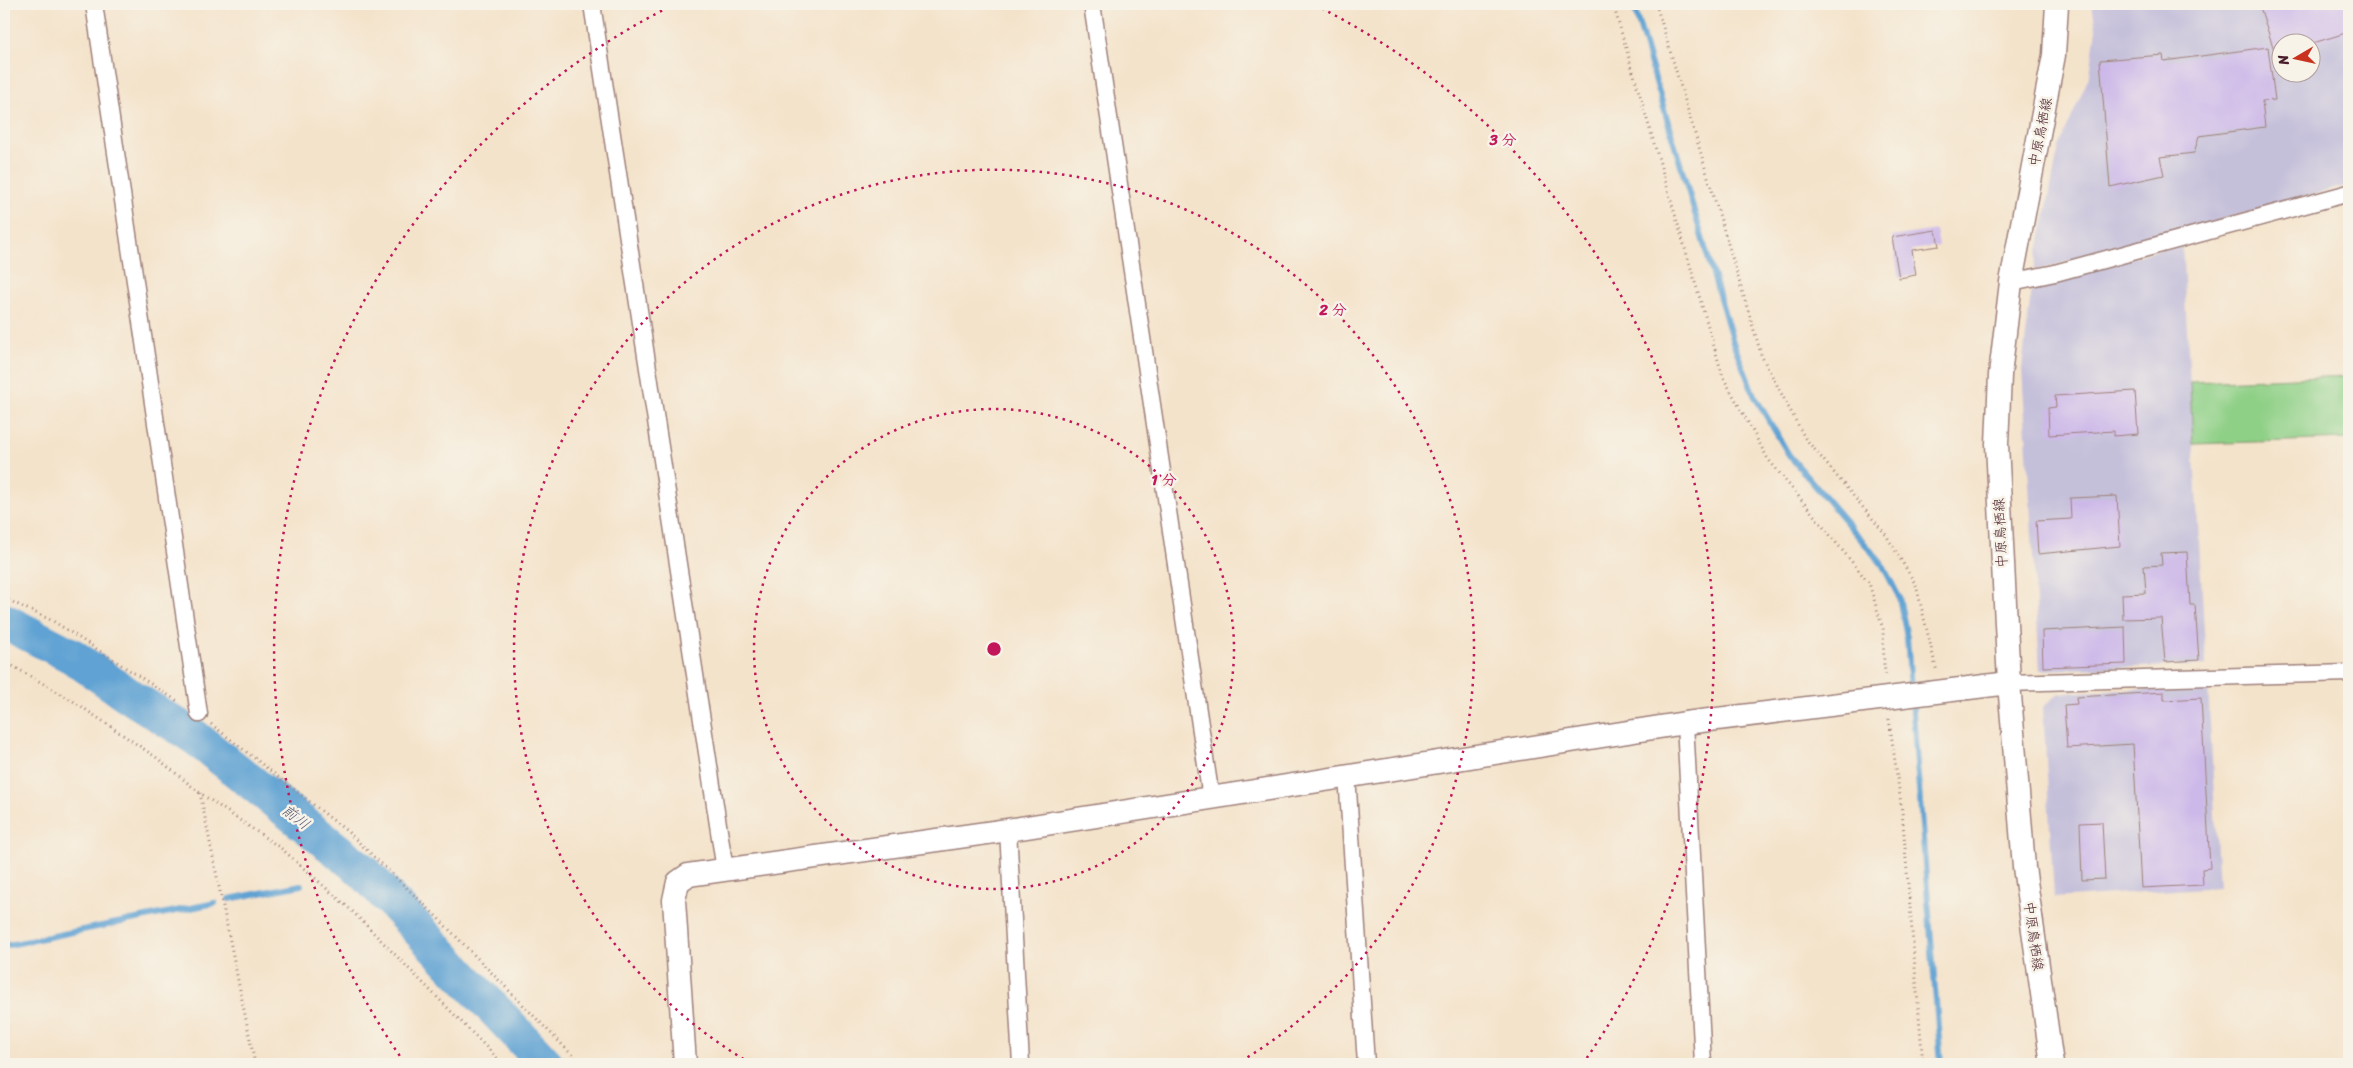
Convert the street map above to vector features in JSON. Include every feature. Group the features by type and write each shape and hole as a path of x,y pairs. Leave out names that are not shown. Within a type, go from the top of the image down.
{"street":[{"path":"94,4 198,714"},
{"path":"592,4 725,870"},
{"path":"1092,4 1211,798"},
{"name":"中原鳥栖線","path":"2052,1064 2024,867 2009,683 1997,444 2000,375 2011,282 2054,55 2057,4"},
{"path":"2011,282 2056,273 2349,193"},
{"path":"686,1064 674,900 678,882 688,875 1008,830 1685,723 1890,697 2009,683 2349,673"},
{"path":"1685,723 1704,1064"},
{"path":"1347,775 1366,1064"},
{"path":"1008,830 1021,1064"}],"path":[{"path":"1612,4 1723,377 1768,459 1869,583 1883,629 1884,664 1890,697 1889,716 1902,811 1923,1064"},
{"path":"1656,4 1762,356 1805,438 1886,535 1916,585 1937,672 1933,692"},
{"path":"4,598 53,620 198,714 348,832 433,913 581,1064"},
{"path":"4,661 80,706 157,758 200,793 282,849 352,911 503,1064"},
{"path":"200,793 255,1064"}],"shaded area":[{"path":"2092,4 2349,4 2349,185 2034,271 2059,147 2090,74 2096,29"},
{"path":"2182,244 2206,665 2040,670 2022,369 2032,284"},
{"path":"2208,686 2219,887 2054,898 2043,707 2059,693"}],"green space":[{"path":"2349,376 2349,439 2193,444 2190,382"}],"building":[{"path":"2259,4 2349,4 2349,32 2320,41 2320,32 2270,32 2270,38"},
{"path":"2268,47 2270,82 2273,82 2275,100 2262,101 2265,127 2199,136 2194,153 2160,157 2164,175 2110,187 2100,60 2163,55 2164,61"},
{"path":"1936,230 1939,246 1912,250 1916,275 1899,278 1892,237"},
{"path":"2135,391 2138,434 2114,436 2114,431 2049,435 2048,408 2056,407 2055,396"},
{"path":"2117,496 2120,546 2038,554 2036,521 2071,519 2070,498"},
{"path":"2187,552 2190,605 2195,605 2199,660 2165,662 2161,618 2123,619 2122,594 2146,593 2144,566 2162,565 2161,553"},
{"path":"2125,627 2126,664 2043,667 2042,631"},
{"path":"2164,692 2164,700 2201,698 2210,868 2202,869 2203,885 2141,888 2133,744 2067,748 2064,705 2077,704 2076,697"},
{"path":"2102,822 2105,879 2082,880 2080,823"}],"waterway":[{"path":"1633,4 1733,342 1754,395 1789,455 1882,564 1899,597 1907,638 1941,1064"},
{"name":"前川","path":"4,621 72,656 131,697 192,735 363,871 546,1064"},
{"path":"229,899 301,885"},
{"path":"4,946 215,903"}]}
